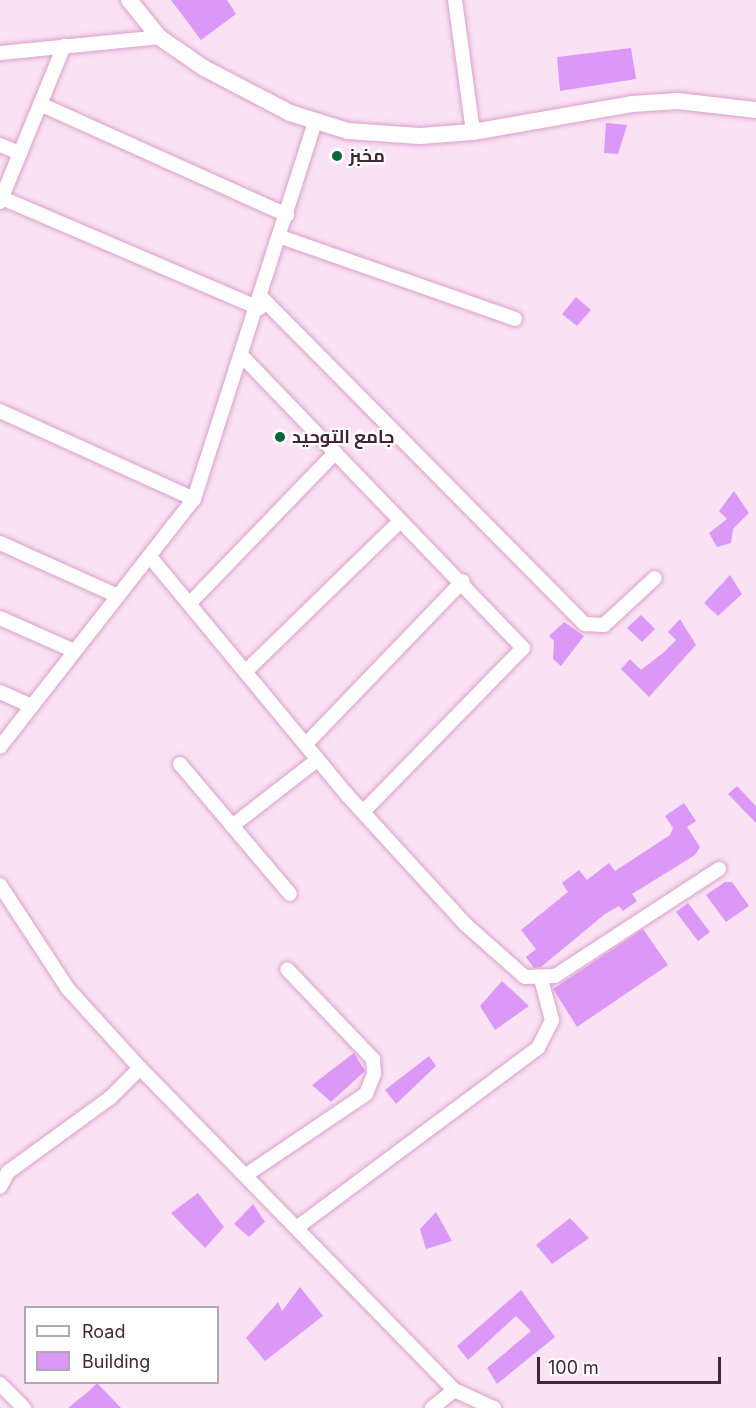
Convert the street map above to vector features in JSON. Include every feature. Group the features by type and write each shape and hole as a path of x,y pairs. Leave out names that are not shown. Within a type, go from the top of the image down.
{"street":[{"path":"129,0 159,37 252,96 315,121 373,134 473,132 632,104 687,102 756,110"},
{"path":"455,0 473,132"},
{"path":"0,53 159,37"},
{"path":"64,46 1,200 261,303 585,624 604,625 655,578"},
{"path":"40,104 287,215"},
{"path":"0,747 74,651 151,558 194,499 261,303 315,121"},
{"path":"0,145 20,153"},
{"path":"280,237 515,319"},
{"path":"243,357 400,521 463,581 522,643 522,654 363,812"},
{"path":"0,411 194,499"},
{"path":"190,603 335,453"},
{"path":"246,671 400,521"},
{"path":"0,543 118,596"},
{"path":"151,558 363,812 465,924 514,969 541,980 555,976 719,869"},
{"path":"306,744 463,581"},
{"path":"0,618 74,651"},
{"path":"0,692 32,706"},
{"path":"232,826 317,759"},
{"path":"180,764 290,894"},
{"path":"0,885 68,989 140,1068 298,1226 454,1390 494,1408"},
{"path":"0,913 13,907"},
{"path":"246,1175 366,1094 374,1074 373,1059 287,969"},
{"path":"298,1226 538,1048 552,1020 541,980"},
{"path":"0,1187 8,1172 110,1098 140,1068"},
{"path":"0,1384 24,1408"},
{"path":"432,1408 454,1390"}],"building":[{"path":"171,0 227,0 236,14 201,40"},
{"path":"631,48 636,79 560,91 557,57"},
{"path":"606,123 627,125 618,154 604,153"},
{"path":"576,297 591,310 577,326 562,314"},
{"path":"734,491 749,513 733,529 731,543 717,547 709,533 727,519 719,511"},
{"path":"730,575 742,594 718,616 704,603"},
{"path":"641,615 655,629 642,642 627,628"},
{"path":"680,619 696,645 649,697 621,669 630,659 641,670 663,653 676,640 668,632"},
{"path":"564,622 584,636 561,666 553,659 554,641 549,636"},
{"path":"737,786 756,806 756,823 728,794"},
{"path":"684,803 696,821 687,827 700,847 695,855 632,894 637,901 623,911 619,906 605,914 541,967 534,968 526,957 536,949 521,930 568,892 562,883 579,870 587,880 609,863 615,871 670,835 673,828 665,816"},
{"path":"725,882 732,882 749,906 726,922 706,895"},
{"path":"688,903 710,932 698,941 676,912"},
{"path":"643,929 668,965 577,1027 553,989"},
{"path":"502,981 529,1006 495,1030 480,1006"},
{"path":"354,1053 365,1071 331,1102 312,1085"},
{"path":"429,1056 436,1066 396,1104 385,1090"},
{"path":"198,1193 224,1227 205,1248 171,1213"},
{"path":"253,1204 265,1222 249,1237 234,1224"},
{"path":"436,1212 452,1241 426,1249 420,1229"},
{"path":"570,1218 589,1238 552,1264 536,1245"},
{"path":"300,1287 323,1316 265,1361 246,1338 278,1302 282,1311"},
{"path":"521,1290 555,1337 497,1384 487,1368 531,1331 516,1316 468,1360 457,1346"},
{"path":"98,1384 121,1408 68,1408"}],"place":[{"name":"مخبز","path":"337,156"},
{"name":"جامع التوحيد","path":"280,437"}]}
